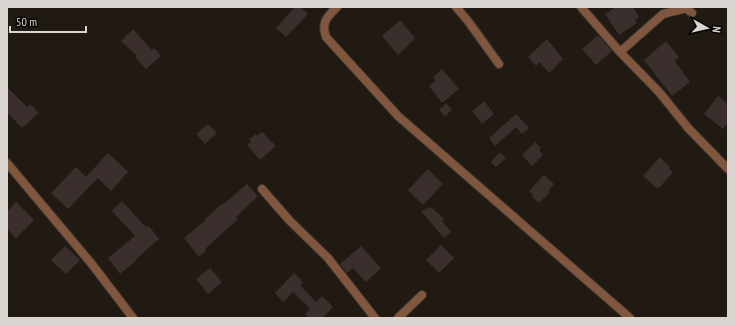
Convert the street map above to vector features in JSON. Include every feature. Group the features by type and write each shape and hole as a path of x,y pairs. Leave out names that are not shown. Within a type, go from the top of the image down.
{"street":[{"path":"337,7 326,20 323,29 326,37 398,116 630,318"},
{"path":"456,7 499,64"},
{"path":"581,7 620,52 659,92 690,129 728,169"},
{"path":"620,52 663,14 683,9 687,9 692,14"},
{"path":"7,163 91,263 133,318"},
{"path":"262,189 289,220 328,258 375,318"},
{"path":"398,318 422,295"}],"building":[{"path":"295,7 301,7 308,14 286,37 276,28"},
{"path":"616,7 633,7 639,17 635,20 637,23 619,35 605,14"},
{"path":"400,20 415,38 398,55 382,36"},
{"path":"133,29 152,50 154,48 161,56 146,69 135,57 137,56 121,41"},
{"path":"598,35 612,51 596,65 582,49"},
{"path":"547,39 563,59 549,73 539,62 536,66 528,57"},
{"path":"666,41 679,57 675,61 690,82 672,96 644,60"},
{"path":"442,69 459,89 442,103 429,86 436,81 433,77"},
{"path":"7,87 27,107 30,104 39,113 22,128 7,112"},
{"path":"718,96 728,104 728,123 723,129 704,114"},
{"path":"484,101 494,114 482,124 472,111"},
{"path":"446,103 452,110 445,116 439,110"},
{"path":"516,114 529,128 522,134 516,127 495,146 489,138"},
{"path":"208,124 217,133 205,144 196,134"},
{"path":"262,132 276,146 260,160 247,145 251,142 249,139"},
{"path":"535,142 541,148 539,150 543,155 532,166 522,155"},
{"path":"500,152 506,158 496,167 491,162"},
{"path":"108,153 128,172 111,191 98,178 68,209 51,193 76,167 86,177"},
{"path":"660,157 673,172 658,189 643,176"},
{"path":"428,169 443,184 423,205 408,190"},
{"path":"544,175 554,184 548,191 550,192 539,203 531,196 533,195 529,191"},
{"path":"247,184 258,196 236,217 238,219 205,249 206,251 199,257 184,238"},
{"path":"122,201 145,226 149,226 159,239 120,274 108,258 135,236 112,211"},
{"path":"16,202 34,220 16,238 7,229 7,212"},
{"path":"431,207 444,219 442,221 451,232 444,238 421,211"},
{"path":"441,245 454,258 439,273 426,260"},
{"path":"65,246 80,260 66,274 51,260"},
{"path":"361,246 381,268 366,282 353,268 347,273 340,264"},
{"path":"210,268 222,282 208,294 196,279"},
{"path":"294,273 303,282 300,285 316,302 322,296 333,307 323,318 309,318 305,314 310,309 293,292 283,302 275,293"}]}
